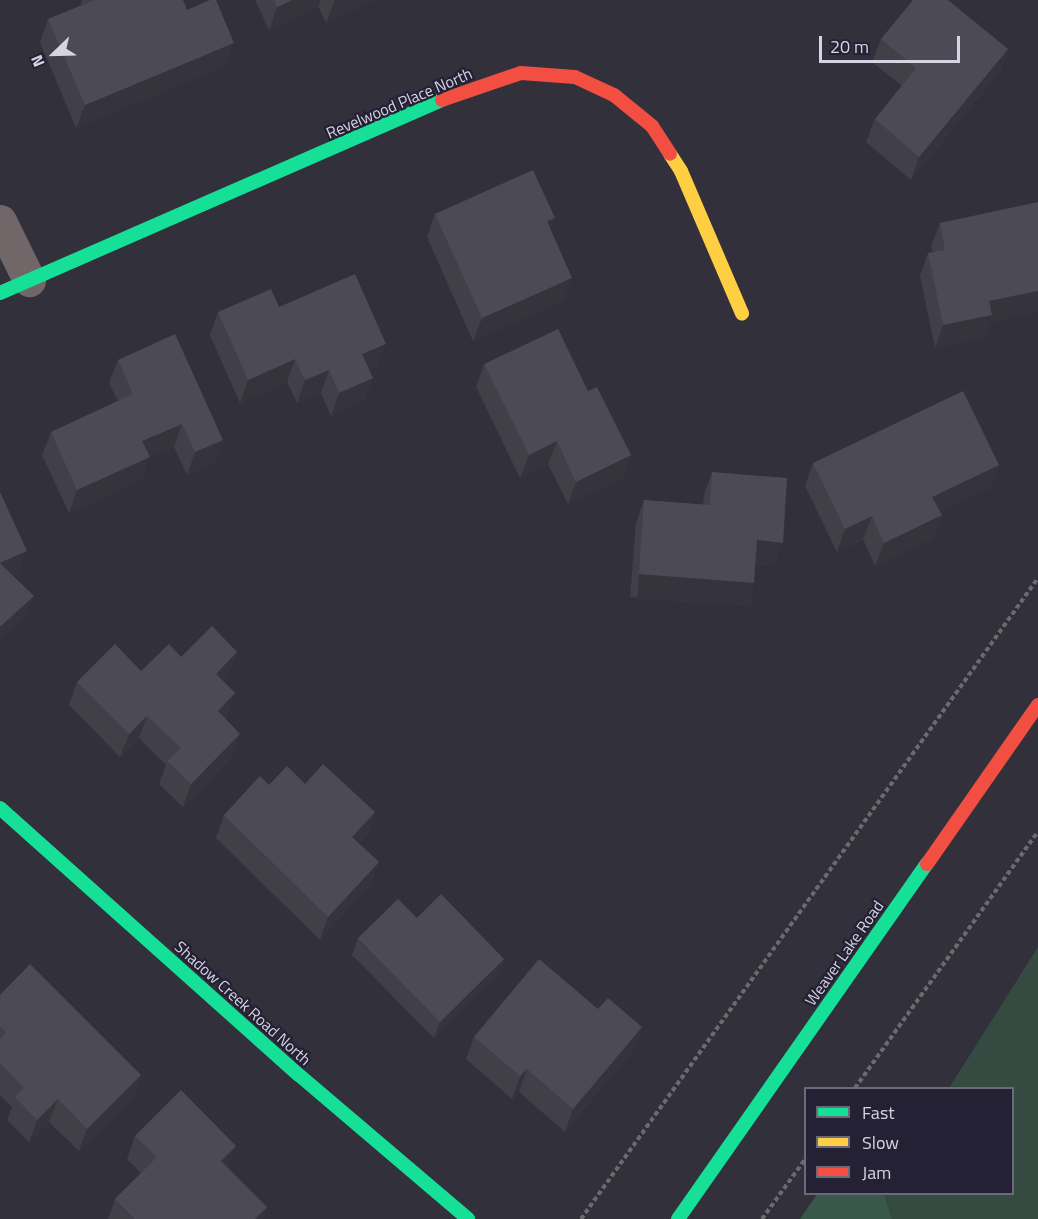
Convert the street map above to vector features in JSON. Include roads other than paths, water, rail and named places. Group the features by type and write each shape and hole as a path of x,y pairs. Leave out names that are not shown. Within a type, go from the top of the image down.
{"street":[{"name":"Revelwood Place North","path":"0,293 470,88 521,73 575,77 614,95 652,126 681,171 742,313"},
{"path":"0,221 29,280"},
{"name":"Weaver Lake Road","path":"678,1219 1038,705"},
{"name":"Shadow Creek Road North","path":"0,808 299,1076 468,1219"}]}
